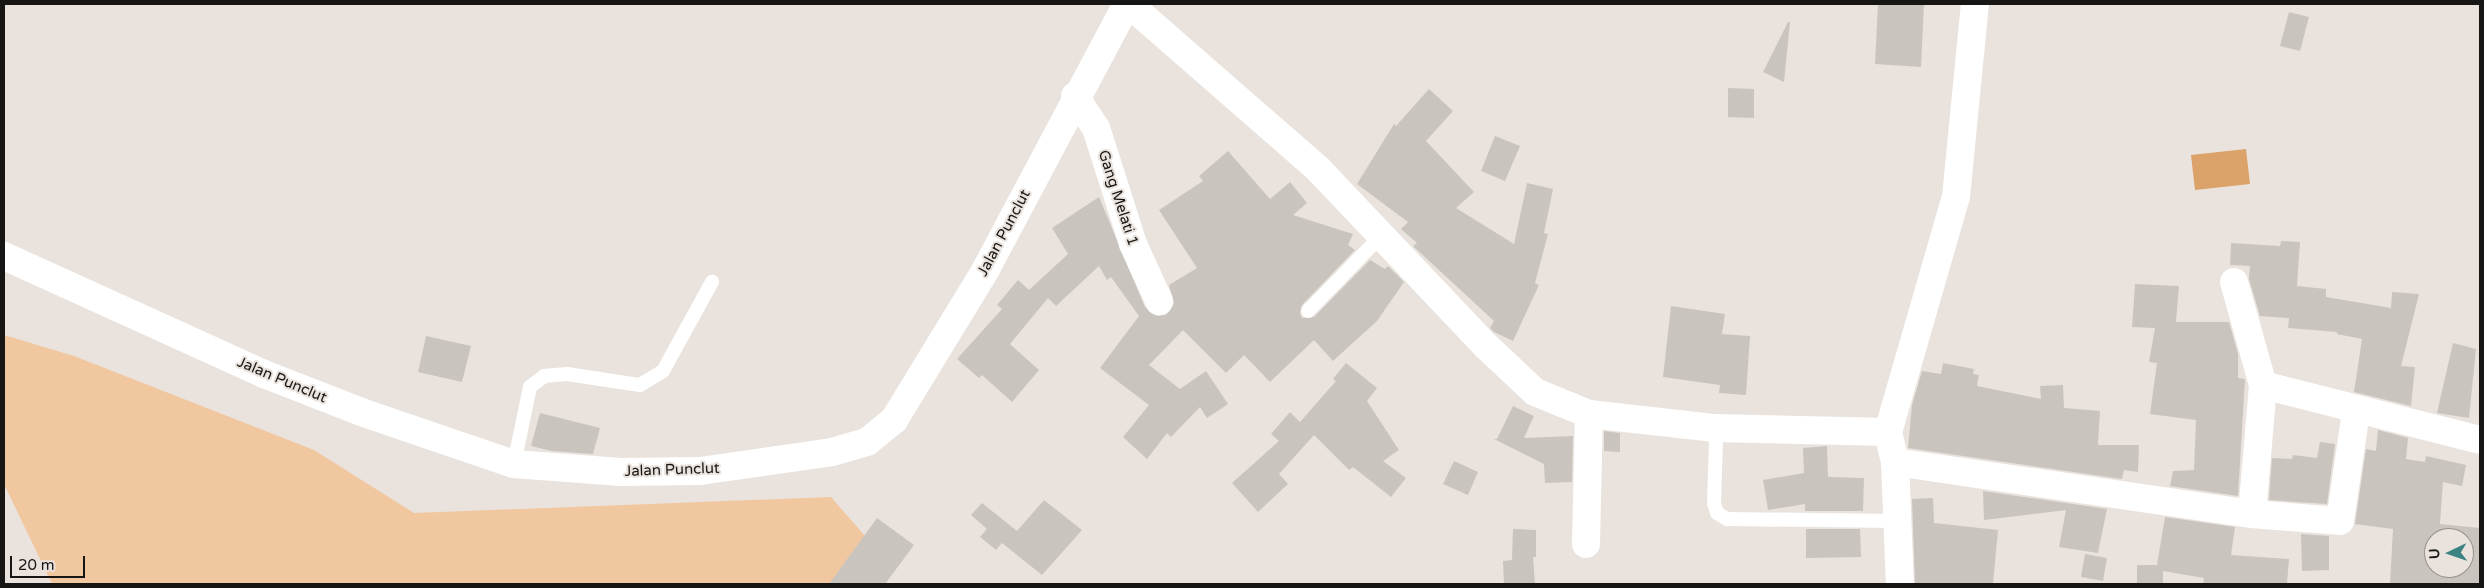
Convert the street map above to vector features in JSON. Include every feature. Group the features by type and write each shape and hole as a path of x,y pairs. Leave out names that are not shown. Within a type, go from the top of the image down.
{"street":[{"name":"Jalan Punclut","path":"4,256 264,374 364,413 514,464 621,472 700,471 787,461 867,442 894,420 981,278 1075,96 1128,4"},
{"path":"1128,4 1319,170 1380,237 1486,346 1535,392 1589,414 1713,428 1888,432"},
{"path":"1900,584 1895,521 1895,462 1888,432 1956,197 1974,4"},
{"name":"Gang Melati 1","path":"1075,96 1096,128 1133,244 1159,302"},
{"path":"2234,282 2263,385 2252,514"},
{"path":"2263,385 2356,411 2480,440"},
{"path":"1895,462 2252,514 2340,521 2356,411"},
{"path":"1586,544 1589,414"}],"lane":[{"path":"1308,311 1380,237"},
{"path":"514,464 530,387 544,376 567,374 640,385 663,370 712,282"},
{"path":"1713,428 1716,440 1714,503 1717,513 1727,519 1895,521"}],"shaded area":[{"path":"2246,149 2250,184 2195,190 2191,155"},
{"path":"4,335 74,356 314,450 414,513 831,497 893,568 881,584 52,584 4,484"}],"building":[{"path":"1878,4 1924,4 1921,67 1875,64"},
{"path":"2289,12 2309,17 2300,51 2280,46"},
{"path":"1788,22 1790,22 1784,82 1763,72"},
{"path":"1728,88 1754,89 1754,118 1728,117"},
{"path":"1429,89 1453,111 1426,141 1474,192 1456,208 1514,244 1527,183 1553,189 1544,233 1548,234 1535,283 1539,285 1513,341 1494,332 1490,328 1494,321 1413,246 1417,243 1401,229 1408,222 1357,184 1394,124 1396,126"},
{"path":"1495,136 1520,146 1505,181 1481,171"},
{"path":"1228,151 1270,199 1290,182 1307,203 1293,215 1353,234 1348,245 1355,250 1302,305 1300,313 1302,318 1314,317 1370,260 1385,269 1388,266 1404,282 1377,321 1333,361 1314,340 1270,382 1244,355 1226,373 1183,330 1149,365 1180,389 1206,371 1228,404 1207,418 1200,407 1171,437 1167,433 1147,459 1123,437 1149,405 1100,368 1139,316 1111,277 1107,280 1099,266 1056,306 1048,298 1010,344 1039,370 1012,402 982,375 979,378 957,359 1002,309 997,305 1018,280 1029,290 1068,254 1052,228 1099,197 1145,307 1157,316 1166,315 1174,303 1169,285 1197,268 1159,210 1203,181 1199,176"},
{"path":"2281,241 2300,242 2297,286 2326,289 2326,297 2391,308 2392,292 2419,294 2401,366 2415,367 2411,406 2354,392 2362,339 2337,334 2337,332 2288,328 2289,318 2260,316 2249,279 2250,266 2230,265 2231,243 2280,246"},
{"path":"2135,284 2179,286 2176,322 2229,322 2238,354 2238,378 2245,379 2238,496 2170,486 2173,471 2194,470 2196,420 2150,414 2157,363 2149,362 2155,328 2132,327"},
{"path":"1671,306 1725,314 1722,334 1750,336 1746,395 1719,393 1720,385 1663,377"},
{"path":"426,336 471,346 462,382 418,372"},
{"path":"2453,343 2476,349 2469,418 2437,413"},
{"path":"1346,363 1377,388 1367,401 1399,450 1383,461 1406,478 1391,497 1353,467 1349,470 1314,435 1279,474 1288,484 1258,512 1232,483 1279,441 1271,434 1290,412 1300,422 1336,381 1333,379"},
{"path":"1943,363 1974,369 1973,374 1979,375 1977,386 2041,399 2040,386 2063,385 2064,408 2100,411 2098,445 2139,445 2138,472 2124,470 2122,479 1908,448 1912,405 1922,371 1941,374"},
{"path":"1513,406 1534,416 1524,438 1573,436 1572,482 1545,483 1544,464 1494,439 1497,439"},
{"path":"540,413 600,428 593,454 552,451 531,446"},
{"path":"2378,430 2408,438 2406,459 2425,462 2426,456 2466,465 2462,486 2443,482 2440,524 2480,528 2480,584 2390,584 2393,529 2355,524 2366,449 2376,451"},
{"path":"1604,431 1620,433 1620,452 1604,451"},
{"path":"2320,442 2335,444 2327,504 2269,500 2272,458 2292,459 2293,455 2317,458"},
{"path":"1827,446 1828,477 1864,478 1863,511 1805,511 1805,504 1768,510 1763,480 1804,473 1803,448"},
{"path":"1454,461 1478,472 1468,495 1443,484"},
{"path":"1983,491 2107,509 2098,553 2059,547 2066,510 1984,520"},
{"path":"1933,498 1934,523 1998,530 1993,584 1915,584 1912,499"},
{"path":"1044,500 1082,530 1042,575 1002,543 996,550 980,537 987,529 971,515 982,503 1017,531"},
{"path":"2165,517 2235,527 2231,555 2289,559 2287,584 2203,584 2204,578 2163,571 2163,584 2137,584 2137,565 2157,565"},
{"path":"877,518 914,545 885,584 829,584"},
{"path":"1513,529 1536,530 1536,557 1533,557 1535,584 1504,584 1503,561 1512,560"},
{"path":"1806,529 1860,529 1861,557 1806,558"},
{"path":"2301,534 2329,536 2329,570 2302,571"},
{"path":"2085,554 2107,558 2103,581 2081,577"}]}
